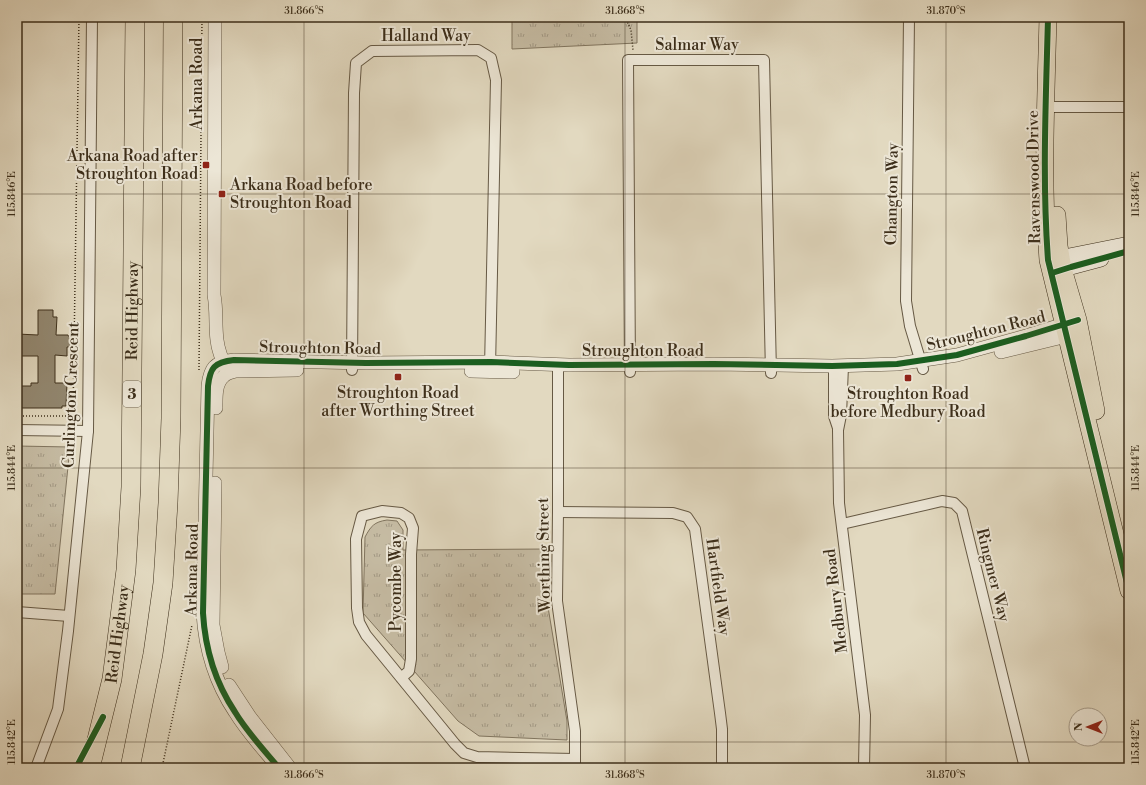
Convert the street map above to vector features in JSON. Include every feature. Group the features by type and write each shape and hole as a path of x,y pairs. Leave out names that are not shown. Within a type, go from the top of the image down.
{"highway":[{"name":"Reid Highway","path":"90,768 112,679 126,570 131,487 135,17"},
{"path":"130,768 153,654 163,583 168,503 171,418 173,17"}],"main road":[{"name":"Ravenswood Drive","path":"1048,17 1051,107"},
{"name":"Ravenswood Drive","path":"1058,17 1051,107 1046,225 1103,443 1129,553"},
{"path":"1056,265 1129,244"},
{"path":"1056,265 1129,251"},
{"name":"Ravenswood Drive","path":"1072,328 1128,587"}],"street":[{"name":"Curlington Crescent","path":"36,768 58,710 88,431 92,17"},
{"name":"Arkana Road","path":"214,17 214,295 210,306 210,332 219,383 216,391 212,617 215,639 223,671 229,684 250,717 290,768"},
{"name":"Changton Way","path":"909,17 906,301 910,326 922,365"},
{"name":"Halland Way","path":"352,366 354,92 356,63 372,51 478,50 490,58 496,80 490,367"},
{"name":"Salmar Way","path":"630,368 628,60 764,60 771,369"},
{"path":"1051,107 1129,107"},
{"name":"Stroughton Road","path":"217,371 352,366 558,369 771,369 838,370 882,373 922,365 950,364 1072,328"},
{"name":"Worthing Street","path":"558,369 557,601 575,731 575,763"},
{"name":"Medbury Road","path":"838,370 841,415 838,430 839,503 865,714 864,768"},
{"name":"Arkana Road","path":"217,371 208,386 204,626 214,669 226,697 242,722 279,768"},
{"path":"17,430 88,431"},
{"name":"Ringmer Way","path":"842,524 942,501 954,503 962,511 1025,768"},
{"name":"Pycombe Way","path":"402,678 408,671 411,660 411,554 413,528 409,518 402,513 382,511 362,516 356,539 357,608 360,622 366,635 464,753 477,757 575,763"},
{"name":"Hartfield Way","path":"558,512 673,513 687,517 695,529 722,729 722,768"},
{"path":"17,612 69,616"}],"path":[{"path":"17,416 73,416 79,17"},
{"path":"202,17 217,371"},
{"path":"625,17 632,30 633,60"},
{"path":"162,768 193,624"}],"green space":[{"path":"512,17 637,17 637,43 512,49"},
{"path":"17,446 70,447 55,594 17,594"},
{"path":"387,520 397,521 403,530 403,550 547,549 547,601 567,721 567,740 479,736 458,721 363,613 365,537 373,525"}],"building":[{"path":"38,310 53,310 53,317 57,317 56,335 70,336 70,347 67,347 67,356 55,355 55,383 67,383 66,406 62,406 62,408 17,408 18,386 31,386 31,383 38,383 38,356 21,356 21,354 17,354 17,334 38,335"}],"cycle path":[{"path":"1048,17 1045,169 1048,260 1129,591"},
{"path":"1052,273 1129,251"},
{"path":"279,768 245,727 228,701 212,664 204,626 203,613 208,386 212,370 218,364 234,360 366,363 491,362 569,365 714,364 832,366 897,364 957,355 1078,320"},
{"path":"76,768 103,717"}],"place":[{"name":"Arkana Road after Stroughton Road","path":"206,165"},
{"name":"Arkana Road before Stroughton Road","path":"222,194"},
{"name":"Stroughton Road after Worthing Street","path":"398,377"},
{"name":"Stroughton Road before Medbury Road","path":"908,378"}]}
